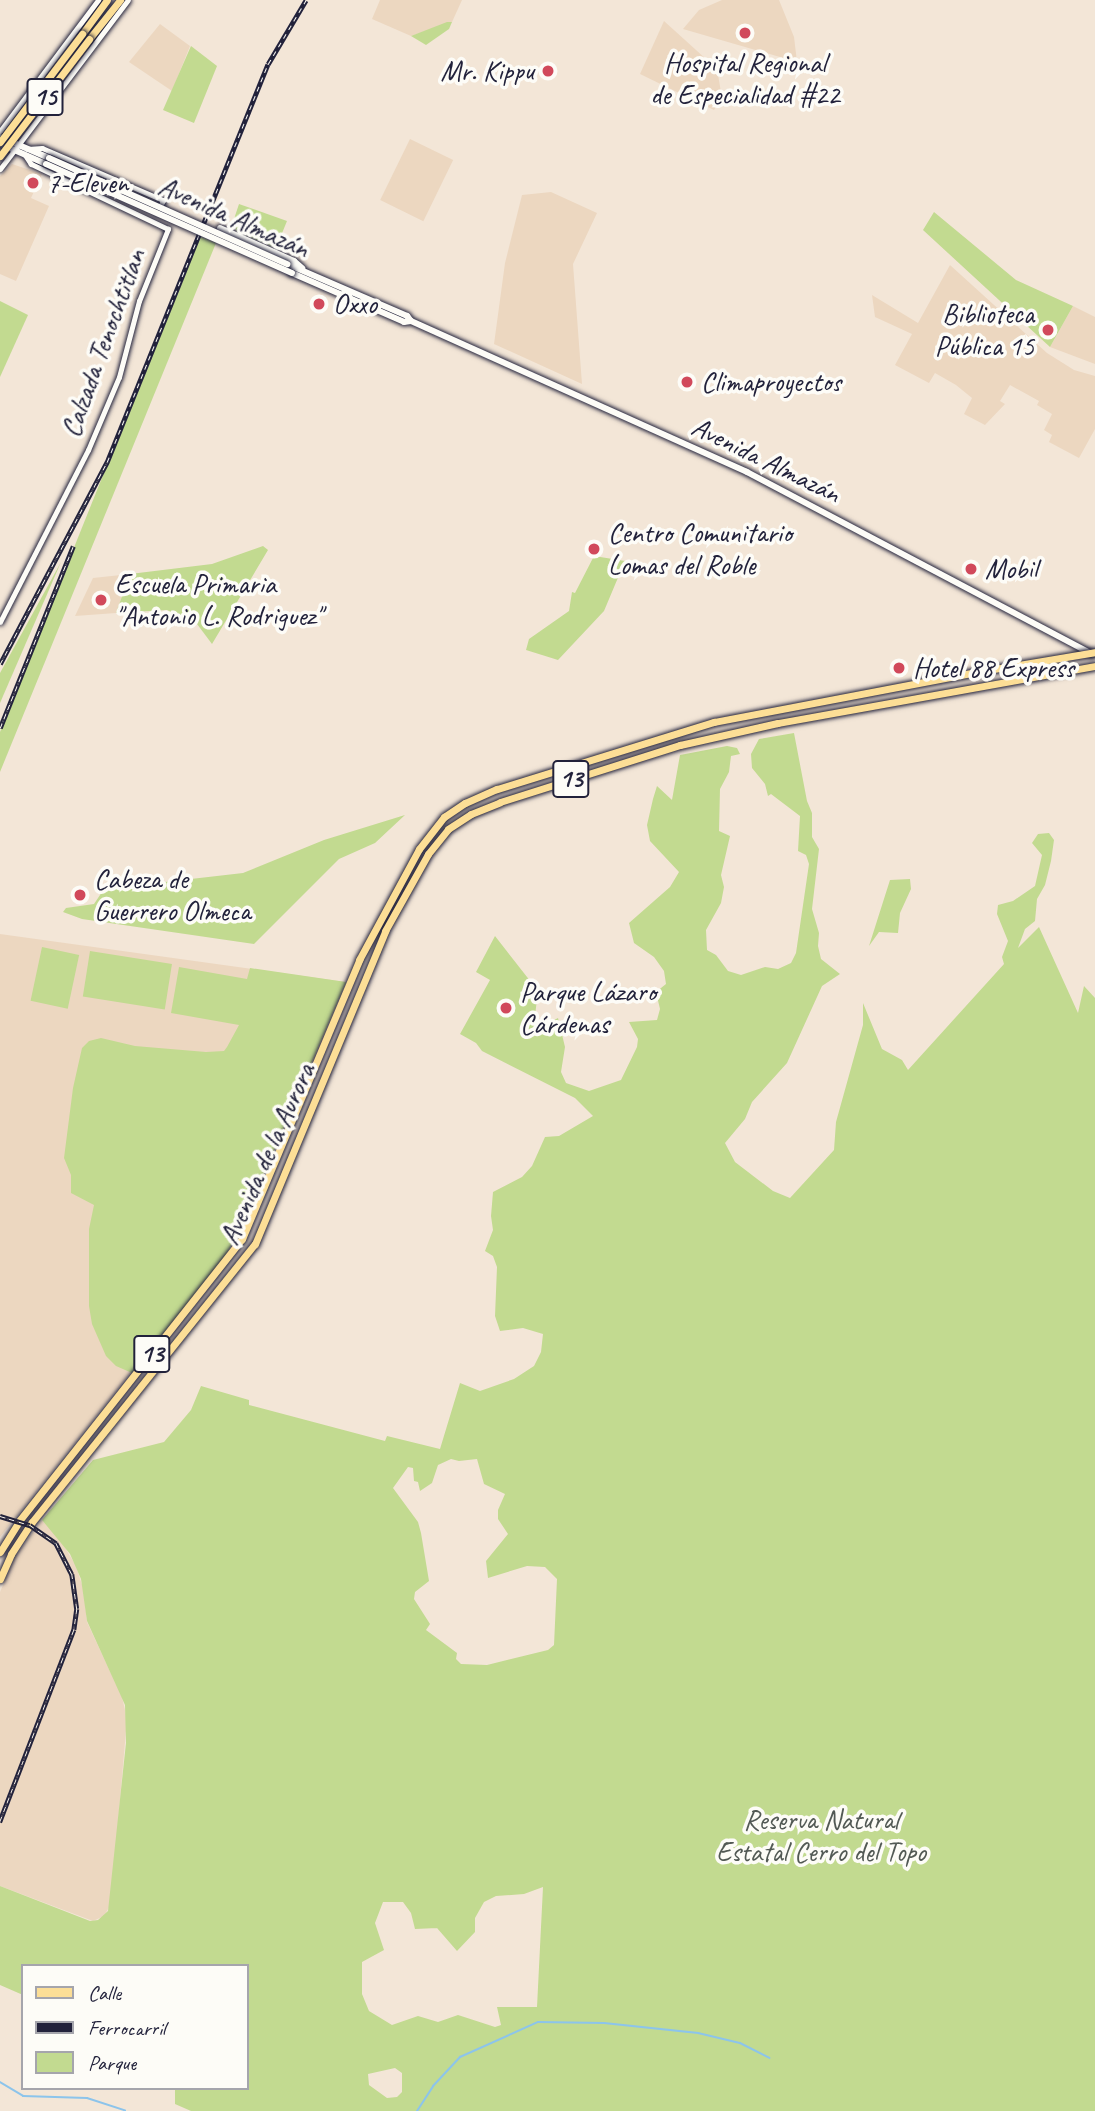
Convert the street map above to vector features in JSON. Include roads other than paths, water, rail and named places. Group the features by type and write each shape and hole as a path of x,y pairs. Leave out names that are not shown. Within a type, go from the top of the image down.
{"main road":[{"name":"15","path":"0,156 86,37 107,0"},
{"name":"15","path":"0,141 120,0"},
{"name":"Avenida Almazán","path":"0,141 407,316 411,321"},
{"name":"Avenida Almazán","path":"47,161 292,273 404,321 411,321 747,472 1095,654"},
{"path":"220,228 294,261 309,274"},
{"name":"13","path":"775,709 908,683 1095,654"},
{"name":"13","path":"778,723 1095,666"},
{"path":"908,683 905,691 911,699"},
{"path":"775,709 782,714 778,723"},
{"name":"Avenida de la Aurora","path":"0,1552 22,1516 233,1252 247,1229 359,960 419,849 444,817 465,803 497,789 704,725 775,709"},
{"name":"Avenida de la Aurora","path":"0,1578 10,1554 32,1522 243,1262 257,1239 284,1179 369,967 428,854 452,826 499,802 680,746 778,723"},
{"path":"283,1145 286,1154 293,1155"},
{"path":"271,1173 278,1171 284,1179"}],"street":[{"path":"0,131 98,0"},
{"path":"0,169 128,0"},
{"path":"42,148 134,188 163,200 154,220 31,164 26,152 42,148"},
{"path":"126,207 134,188"},
{"name":"Calzada Tenochtitlan","path":"0,622 88,450 119,377 139,300 168,227 154,220"}],"waterway":[{"path":"417,2111 433,2086 460,2057 538,2022 604,2023 698,2033 740,2043 769,2058"},
{"path":"0,2082 23,2096 87,2098 125,2110"}],"railway":[{"path":"0,664 107,462 268,64 306,0"},
{"path":"0,728 73,546"},
{"path":"0,1516 30,1525 56,1543 72,1574 77,1609 74,1630 0,1822"}],"place":[{"name":"Hospital Regional de Especialidad #22","path":"745,33"},
{"name":"Mr. Kippu","path":"548,71"},
{"name":"7-Eleven","path":"33,183"},
{"name":"Oxxo","path":"319,304"},
{"name":"Biblioteca Pública 15","path":"1048,330"},
{"name":"Climaproyectos","path":"687,382"},
{"name":"Centro Comunitario Lomas del Roble","path":"594,549"},
{"name":"Mobil","path":"971,569"},
{"name":"Escuela Primaria \"Antonio L. Rodriguez\"","path":"101,600"},
{"name":"Hotel 88 Express","path":"899,668"},
{"name":"Cabeza de Guerrero Olmeca","path":"80,895"},
{"name":"Parque Lázaro Cárdenas","path":"506,1008"}],"park label":[{"name":"Reserva Natural Estatal Cerro del Topo","path":"821,1836"}]}
